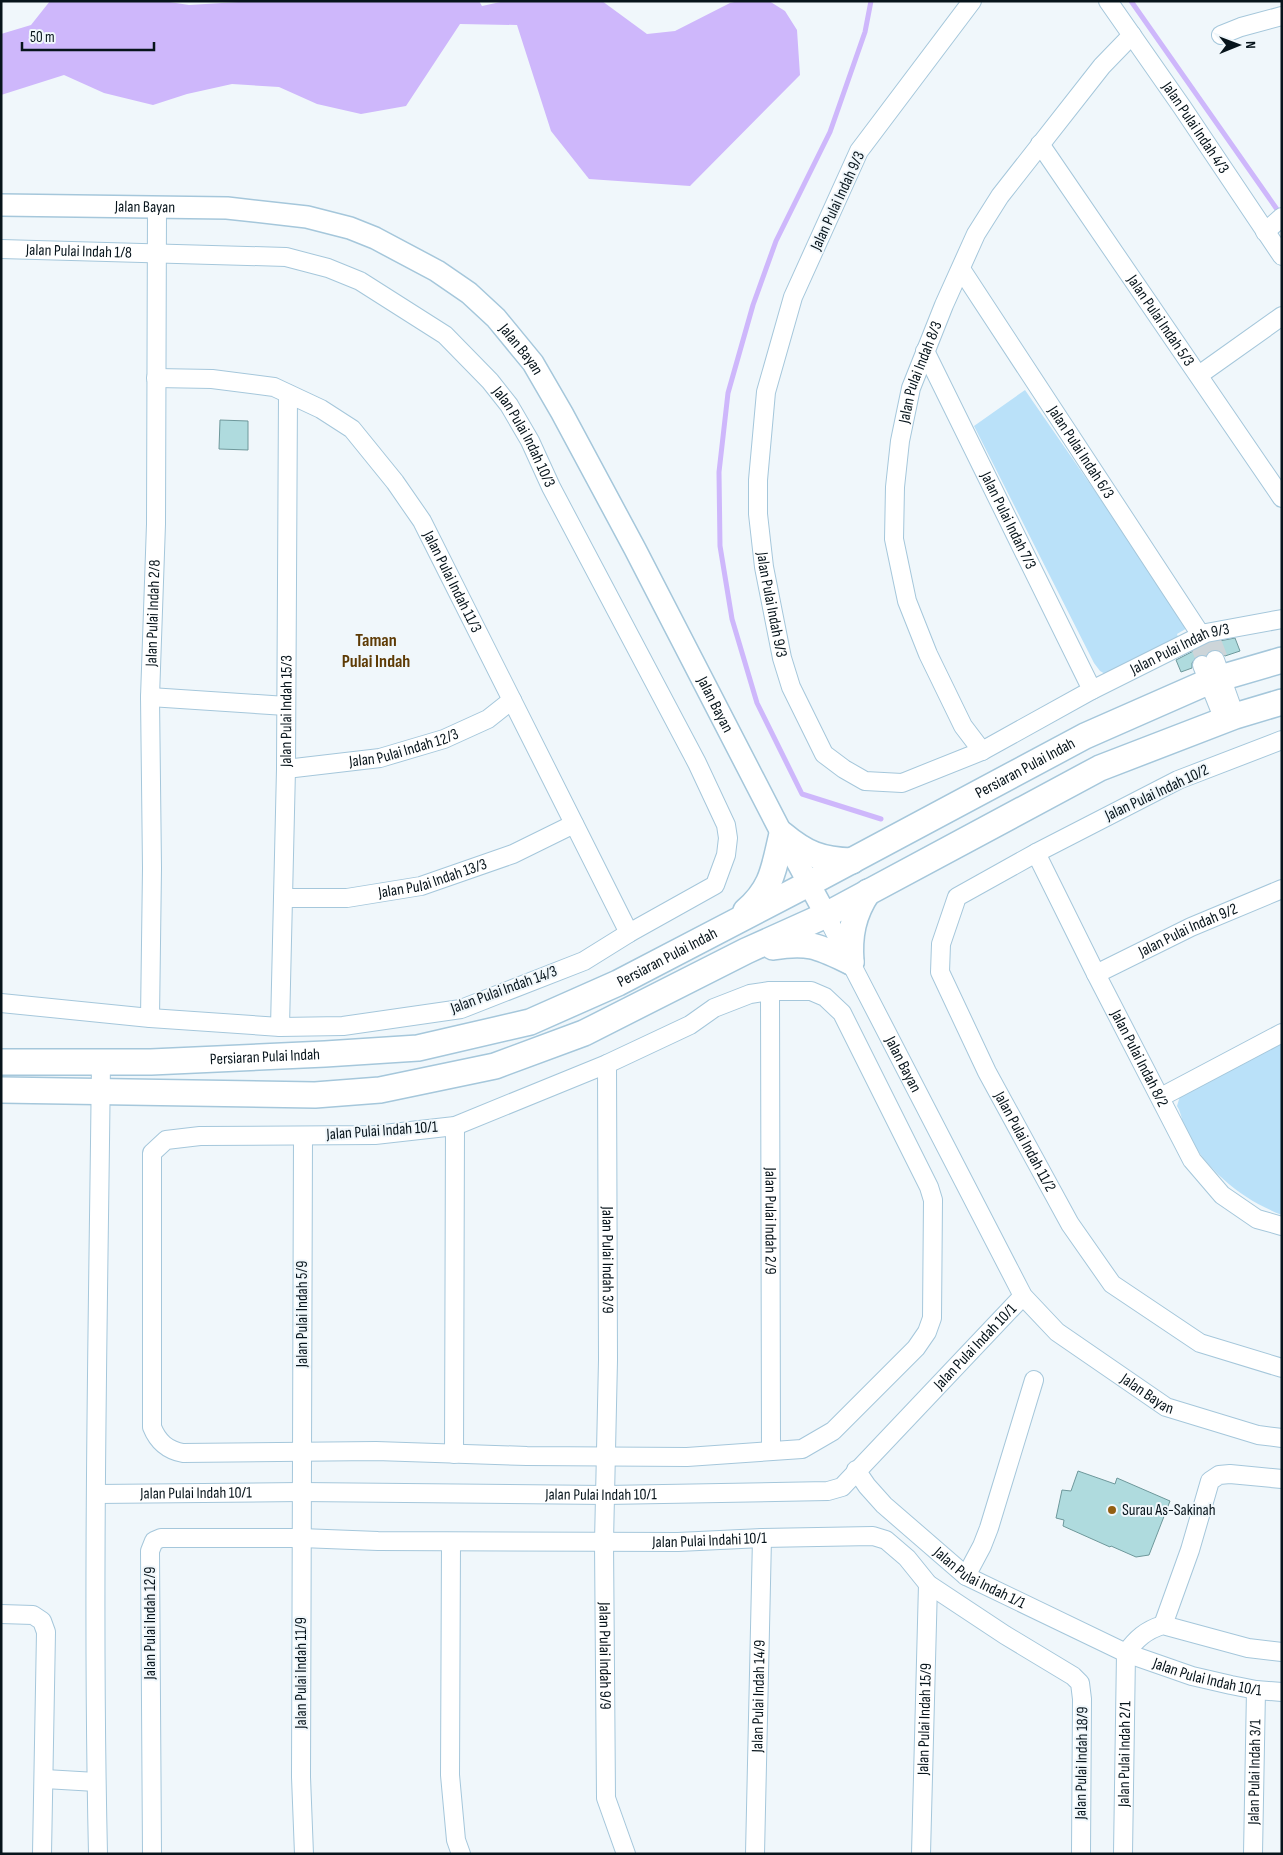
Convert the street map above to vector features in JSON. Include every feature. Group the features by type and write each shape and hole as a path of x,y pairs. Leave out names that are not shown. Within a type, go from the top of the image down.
{"main road":[{"name":"Persiaran Pulai Indah","path":"1,1062 101,1062 315,1055 418,1048 530,1022 618,983 729,926 1213,669 1282,660"},
{"name":"Persiaran Pulai Indah","path":"1,1090 315,1095 380,1090 495,1066 584,1033 746,951 826,915 1100,768 1230,718 1282,702"},
{"path":"729,926 759,900 770,883 782,834 815,856 852,861"},
{"path":"746,951 790,944 806,944 851,962 850,937 852,927 860,903 868,892"}],"street":[{"name":"Jalan Pulai Indah 9/3","path":"972,1 859,151 793,297 766,392 758,480 758,514 764,567 782,658 790,687 824,754 844,769 865,781 902,783 982,751 1092,690 1203,640 1282,619"},
{"name":"Jalan Pulai Indah 4/3","path":"1108,1 1182,107 1272,226 1282,256"},
{"path":"1221,35 1241,27 1282,16"},
{"name":"Jalan Pulai Indah 8/3","path":"982,751 963,726 928,654 907,601 894,539 895,487 900,441 911,388 976,234 1000,196 1040,144 1102,66 1132,35"},
{"name":"Jalan Pulai Indah 5/3","path":"1040,144 1282,498"},
{"name":"Jalan Bayan","path":"1,205 227,208 307,216 350,228 375,238 437,272 469,293 496,318 532,364 562,413 635,549 782,834 810,883 1023,1296 1057,1332 1166,1407 1258,1435 1282,1438"},
{"name":"Jalan Pulai Indah 2/8","path":"150,1018 152,868 150,697 156,524 157,208"},
{"name":"Jalan Pulai Indah 1/8","path":"1,249 156,252"},
{"name":"Jalan Pulai Indah 10/3","path":"156,252 286,257 328,268 360,281 444,335 490,381 509,405 530,441 551,487 692,755 726,825"},
{"name":"Jalan Pulai Indah 6/3","path":"961,269 1203,640"},
{"path":"1199,375 1282,316"},
{"name":"Jalan Pulai Indah 7/3","path":"925,351 1092,690"},
{"name":"Jalan Pulai Indah 11/3","path":"156,378 212,379 274,387 321,409 352,430 395,482 422,521 628,933"},
{"name":"Jalan Pulai Indah 15/3","path":"280,1027 286,769 288,394"},
{"path":"1213,669 1230,718"},
{"path":"150,697 286,706"},
{"name":"Jalan Pulai Indah 12/3","path":"286,769 380,758 444,739 488,719 512,700"},
{"name":"Jalan Pulai Indah 10/2","path":"1036,853 1178,780 1282,740"},
{"name":"Jalan Pulai Indah 13/3","path":"283,898 347,898 421,886 513,854 574,824"},
{"name":"Jalan Pulai Indah 14/3","path":"150,1018 280,1027 343,1026 461,1009 584,961 628,933 715,885 726,855 728,838 726,825"},
{"name":"Jalan Pulai Indah 8/2","path":"1036,853 1192,1160 1222,1195 1257,1219 1282,1226"},
{"name":"Jalan Pulai Indah 11/2","path":"1036,853 957,898 942,944 940,972 988,1072 1070,1224 1112,1284 1200,1343 1282,1368"},
{"name":"Jalan Pulai Indah 9/2","path":"1096,974 1192,927 1282,889"},
{"name":"Jalan Pulai Indah 10/1","path":"770,991 811,991 825,997 842,1013 929,1187 932,1200 932,1318 927,1332 916,1348 833,1431 802,1449 687,1457 607,1457 376,1451 183,1453 168,1448 158,1440 152,1427 152,1153 166,1140 200,1136 375,1135 455,1126 607,1064 690,1025 714,1008 750,994 770,991"},
{"name":"Jalan Pulai Indah 2/9","path":"770,991 772,1451"},
{"path":"1,1003 150,1018"},
{"path":"1161,1097 1282,1033"},
{"path":"98,1854 96,1782 96,1494 101,1062"},
{"name":"Jalan Pulai Indah 3/9","path":"607,1064 607,1457"},
{"name":"Jalan Pulai Indah 10/1","path":"454,1454 455,1126"},
{"name":"Jalan Pulai Indah 5/9","path":"301,1492 303,1136"},
{"name":"Jalan Pulai Indah 10/1","path":"96,1494 301,1492 606,1495 828,1491 842,1487 856,1470 1023,1296"},
{"path":"966,1576 989,1528 1034,1380"},
{"name":"Jalan Pulai Indah 9/9","path":"607,1457 604,1542 606,1798 626,1854"},
{"name":"Jalan Pulai Indah 1/1","path":"856,1470 884,1505 966,1576 1126,1654"},
{"path":"1282,1479 1219,1474 1210,1481 1190,1550 1163,1625 1248,1648 1282,1652"},
{"name":"Jalan Pulai Indah 11/9","path":"301,1492 301,1777 304,1854"},
{"name":"Jalan Pulai Indahi 10/1","path":"301,1538 451,1542 678,1542 873,1536 886,1540 907,1558 928,1584 1005,1635 1073,1676"},
{"name":"Jalan Pulai Indah 12/9","path":"152,1854 150,1551 154,1541 170,1537 301,1538"},
{"name":"Jalan Pulai Indah 14/9","path":"755,1854 762,1538"},
{"path":"451,1542 450,1775 456,1840 461,1854"},
{"name":"Jalan Pulai Indah 15/9","path":"921,1854 928,1584"},
{"path":"1,1614 33,1615 42,1621 46,1632 45,1779 42,1854"},
{"name":"Jalan Pulai Indah 10/1","path":"1163,1625 1152,1628 1141,1635 1133,1642 1126,1654 1192,1676 1256,1690 1282,1692"},
{"name":"Jalan Pulai Indah 2/1","path":"1123,1854 1126,1654"},
{"name":"Jalan Pulai Indah 18/9","path":"1073,1676 1080,1683 1082,1699 1081,1854"},
{"name":"Jalan Pulai Indah 3/1","path":"1253,1854 1256,1690"},
{"path":"45,1779 96,1782"}],"shaded area":[{"path":"50,1 163,1 189,5 255,1 479,1 482,6 505,1 602,1 647,34 675,31 730,3 739,1 769,1 785,11 797,30 800,75 690,186 589,179 551,131 517,25 460,24 406,106 361,114 317,104 279,87 232,84 187,94 153,105 104,93 64,75 1,95 1,34 31,25"},
{"path":"1025,390 1189,627 1177,634 1179,640 1107,675 1100,671 1094,663 974,426"},
{"path":"1282,1042 1282,1215 1253,1201 1227,1183 1216,1172 1187,1134 1177,1106 1180,1096"}],"building":[{"path":"220,420 248,421 248,450 219,449"},
{"path":"1235,638 1240,651 1225,656 1217,650 1211,650 1206,655 1198,655 1192,663 1192,668 1181,672 1176,660 1209,643"},
{"name":"Surau As-Sakinah","path":"1078,1471 1115,1484 1117,1478 1170,1501 1149,1555 1136,1557 1110,1547 1063,1526 1064,1520 1056,1518 1062,1490 1071,1491"}],"waterway":[{"path":"871,1 865,32 830,132 776,241 753,305 728,393 719,472 720,546 732,619 757,703 802,794 881,819"},
{"path":"1131,1 1281,215"}],"tunnel":[{"path":"1212,641 1219,659"},
{"path":"1200,646 1206,663"}],"place":[{"name":"Surau As-Sakinah","path":"1112,1510"}],"district":[{"name":"Taman Pulai Indah","path":"376,650"}]}
